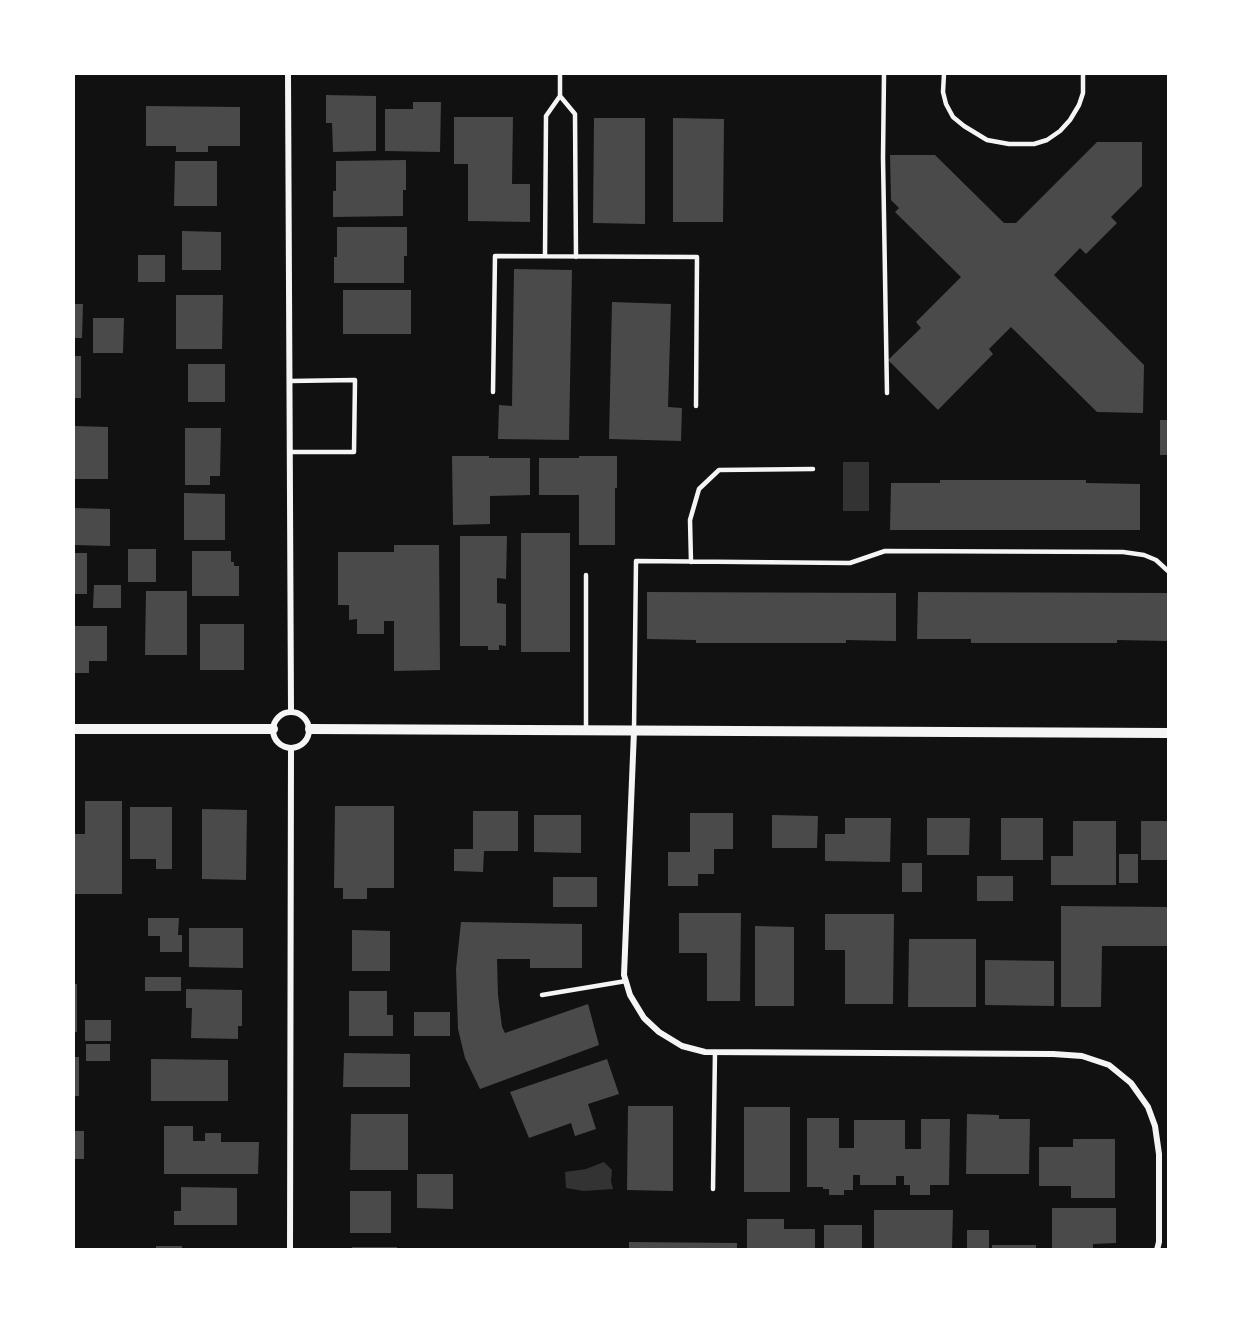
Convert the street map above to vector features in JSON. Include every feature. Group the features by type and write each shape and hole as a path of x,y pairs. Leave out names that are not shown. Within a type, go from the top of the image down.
{"street":[{"path":"288,74 291,711"},
{"path":"291,711 304,716 310,729 305,742 299,747 291,748 284,747 278,742 273,729 274,723 281,714 291,711"},
{"path":"74,729 273,729"},
{"path":"310,729 1168,733"},
{"path":"634,731 624,975 630,995 644,1018 659,1032 682,1046 705,1052 1053,1054 1082,1056 1109,1065 1131,1083 1148,1107 1155,1126 1159,1154 1159,1242 1157,1250"},
{"path":"290,1250 291,748"}],"lane":[{"path":"545,256 546,116 560,96 560,74"},
{"path":"884,74 887,393"},
{"path":"944,74 943,93 953,117 987,140 1009,144 1034,144 1047,140 1060,131 1079,105 1083,93 1083,74"},
{"path":"560,96 575,114 576,257"},
{"path":"493,392 495,256 697,257 696,406"},
{"path":"290,381 355,380 354,452 291,452"},
{"path":"691,562 690,520 699,489 719,470 813,469"},
{"path":"634,731 636,561 850,563 885,551 1123,552 1144,555 1156,560 1168,571"},
{"path":"586,574 586,730"},
{"path":"542,995 626,981"},
{"path":"713,1189 715,1052"}],"shaded area":[{"path":"843,462 869,462 869,511 843,511"},
{"path":"604,1162 612,1170 613,1189 584,1191 566,1188 565,1172 586,1169"}],"building":[{"path":"326,95 376,96 376,151 333,152 332,123 326,123"},
{"path":"413,102 441,102 440,152 385,151 385,109 413,109"},
{"path":"146,106 240,107 240,146 208,146 208,152 176,152 176,146 146,146"},
{"path":"454,117 513,117 512,184 530,184 530,222 468,221 468,164 454,164"},
{"path":"594,118 645,118 645,224 593,223"},
{"path":"673,118 724,119 723,222 673,222"},
{"path":"1097,142 1142,142 1142,186 1111,217 1117,223 1086,254 1080,248 1054,275 1144,365 1143,413 1097,412 1011,327 989,349 993,354 938,410 888,360 921,328 916,322 961,277 895,212 899,208 891,200 890,155 935,155 1004,223 1016,223"},
{"path":"406,160 403,216 333,217 336,161"},
{"path":"175,161 217,161 217,206 174,206"},
{"path":"337,227 407,227 404,283 334,283"},
{"path":"182,231 221,232 221,270 182,270"},
{"path":"138,255 165,255 165,282 138,282"},
{"path":"514,269 572,270 569,440 498,439 499,405 512,406"},
{"path":"343,290 411,290 411,334 343,334"},
{"path":"176,295 223,295 222,349 176,349"},
{"path":"612,302 671,304 668,407 682,408 681,441 609,439"},
{"path":"74,304 83,304 82,338 74,338"},
{"path":"93,318 124,318 123,353 93,353"},
{"path":"74,356 81,356 81,398 74,398"},
{"path":"188,364 225,364 225,402 188,402"},
{"path":"1160,420 1168,420 1168,455 1160,455"},
{"path":"74,426 108,427 108,479 74,479"},
{"path":"185,428 221,428 220,476 210,476 210,485 185,485"},
{"path":"452,456 530,458 530,495 490,496 490,524 453,525"},
{"path":"579,456 617,456 615,545 579,545 579,495 539,495 539,458 579,458"},
{"path":"940,480 1086,480 1086,483 1140,484 1140,530 890,530 891,483 940,483"},
{"path":"184,493 225,494 225,540 184,540"},
{"path":"74,508 110,509 110,546 74,545"},
{"path":"521,533 570,533 570,652 521,652"},
{"path":"460,536 507,536 506,579 497,578 497,603 506,604 506,646 499,645 499,650 488,650 488,646 460,646"},
{"path":"394,545 439,545 440,670 394,671 394,621 384,621 384,634 357,634 357,619 349,620 349,605 338,605 338,552 394,552"},
{"path":"128,549 156,549 156,582 128,582"},
{"path":"192,551 231,551 231,562 234,562 234,566 239,566 239,596 192,596"},
{"path":"74,553 87,553 87,594 74,594"},
{"path":"94,585 121,585 121,608 93,608"},
{"path":"146,591 187,591 187,655 145,655"},
{"path":"647,592 896,593 896,641 696,643 696,640 647,639"},
{"path":"918,592 1167,593 1167,641 971,643 971,639 917,639"},
{"path":"200,624 244,624 244,670 200,670"},
{"path":"74,626 107,626 107,661 89,661 89,673 74,673"},
{"path":"85,801 122,801 122,894 74,894 74,834 85,834"},
{"path":"335,806 394,806 394,888 367,888 367,899 343,899 343,888 334,888"},
{"path":"130,807 172,807 172,869 156,869 156,859 130,859"},
{"path":"202,809 247,810 246,880 202,879"},
{"path":"473,811 518,811 518,851 484,851 483,872 454,871 454,849 473,849"},
{"path":"690,813 733,813 733,849 714,849 714,874 698,874 698,886 668,886 668,852 690,852"},
{"path":"534,815 581,815 581,853 534,852"},
{"path":"772,815 818,816 817,848 772,848"},
{"path":"845,818 891,818 890,862 825,861 825,834 845,834"},
{"path":"927,818 970,818 969,855 927,855"},
{"path":"1001,818 1043,818 1043,860 1001,860"},
{"path":"1073,821 1116,821 1116,885 1051,885 1051,856 1073,856"},
{"path":"1141,821 1168,821 1168,860 1141,860"},
{"path":"1119,854 1138,854 1138,883 1119,883"},
{"path":"902,863 922,863 922,892 902,892"},
{"path":"977,876 1013,876 1013,901 977,901"},
{"path":"553,877 597,877 597,907 553,907"},
{"path":"1061,906 1168,907 1168,946 1102,946 1101,1007 1061,1007"},
{"path":"679,913 741,913 740,1001 707,1001 707,953 679,953"},
{"path":"825,914 894,914 893,1004 845,1004 845,950 825,950"},
{"path":"148,918 179,918 178,935 182,935 182,952 160,952 160,936 148,936"},
{"path":"461,922 582,924 582,968 530,968 530,959 497,959 502,1027 505,1033 588,1004 599,1045 480,1089 465,1058 458,1029 456,969"},
{"path":"755,926 794,927 794,1006 755,1006"},
{"path":"189,928 243,928 243,968 189,967"},
{"path":"352,930 390,931 390,971 352,971"},
{"path":"909,939 976,939 976,1007 908,1007"},
{"path":"985,960 1054,961 1054,1006 985,1005"},
{"path":"145,977 181,977 181,991 145,991"},
{"path":"74,984 77,984 77,1032 74,1032"},
{"path":"186,989 242,990 242,1026 238,1026 238,1039 191,1038 192,1008 186,1008"},
{"path":"349,991 387,991 387,1015 393,1015 393,1036 349,1036"},
{"path":"414,1012 450,1012 450,1036 414,1036"},
{"path":"85,1020 111,1020 111,1041 85,1041"},
{"path":"86,1044 110,1044 110,1061 86,1061"},
{"path":"344,1053 410,1054 410,1087 343,1087"},
{"path":"74,1057 79,1057 79,1096 74,1096"},
{"path":"151,1059 228,1060 228,1101 151,1101"},
{"path":"607,1059 619,1094 588,1104 596,1129 575,1136 571,1123 529,1138 510,1092"},
{"path":"628,1106 673,1106 673,1191 627,1190"},
{"path":"744,1107 790,1107 790,1192 744,1192"},
{"path":"351,1114 408,1114 408,1170 350,1170"},
{"path":"967,1114 999,1115 999,1119 1030,1119 1029,1174 966,1174"},
{"path":"807,1118 839,1118 839,1148 854,1148 854,1120 905,1120 905,1149 921,1149 921,1119 950,1119 949,1185 930,1185 930,1195 910,1195 910,1185 904,1185 904,1176 896,1176 896,1185 860,1185 860,1175 853,1175 853,1190 844,1190 844,1195 829,1195 829,1189 823,1189 823,1187 807,1187"},
{"path":"164,1126 193,1126 193,1141 205,1141 205,1133 221,1133 221,1142 259,1142 258,1174 164,1174"},
{"path":"74,1131 84,1131 84,1159 74,1159"},
{"path":"1073,1139 1115,1139 1115,1198 1071,1198 1071,1186 1039,1186 1039,1147 1073,1147"},
{"path":"417,1174 453,1174 453,1209 417,1208"},
{"path":"181,1187 237,1188 237,1225 174,1225 174,1211 181,1211"},
{"path":"350,1191 391,1191 391,1233 350,1233"},
{"path":"1052,1208 1116,1208 1116,1243 1093,1244 1093,1250 1052,1250"},
{"path":"874,1210 953,1210 952,1250 874,1250"},
{"path":"747,1219 784,1219 784,1229 815,1229 815,1250 747,1250"},
{"path":"824,1225 862,1225 862,1250 824,1250"},
{"path":"967,1230 989,1230 989,1250 967,1250"},
{"path":"629,1242 737,1243 737,1250 629,1250"},
{"path":"992,1245 1036,1245 1036,1250 992,1250"},
{"path":"156,1246 182,1246 182,1250 156,1250"},
{"path":"352,1247 397,1247 397,1250 352,1250"}]}
